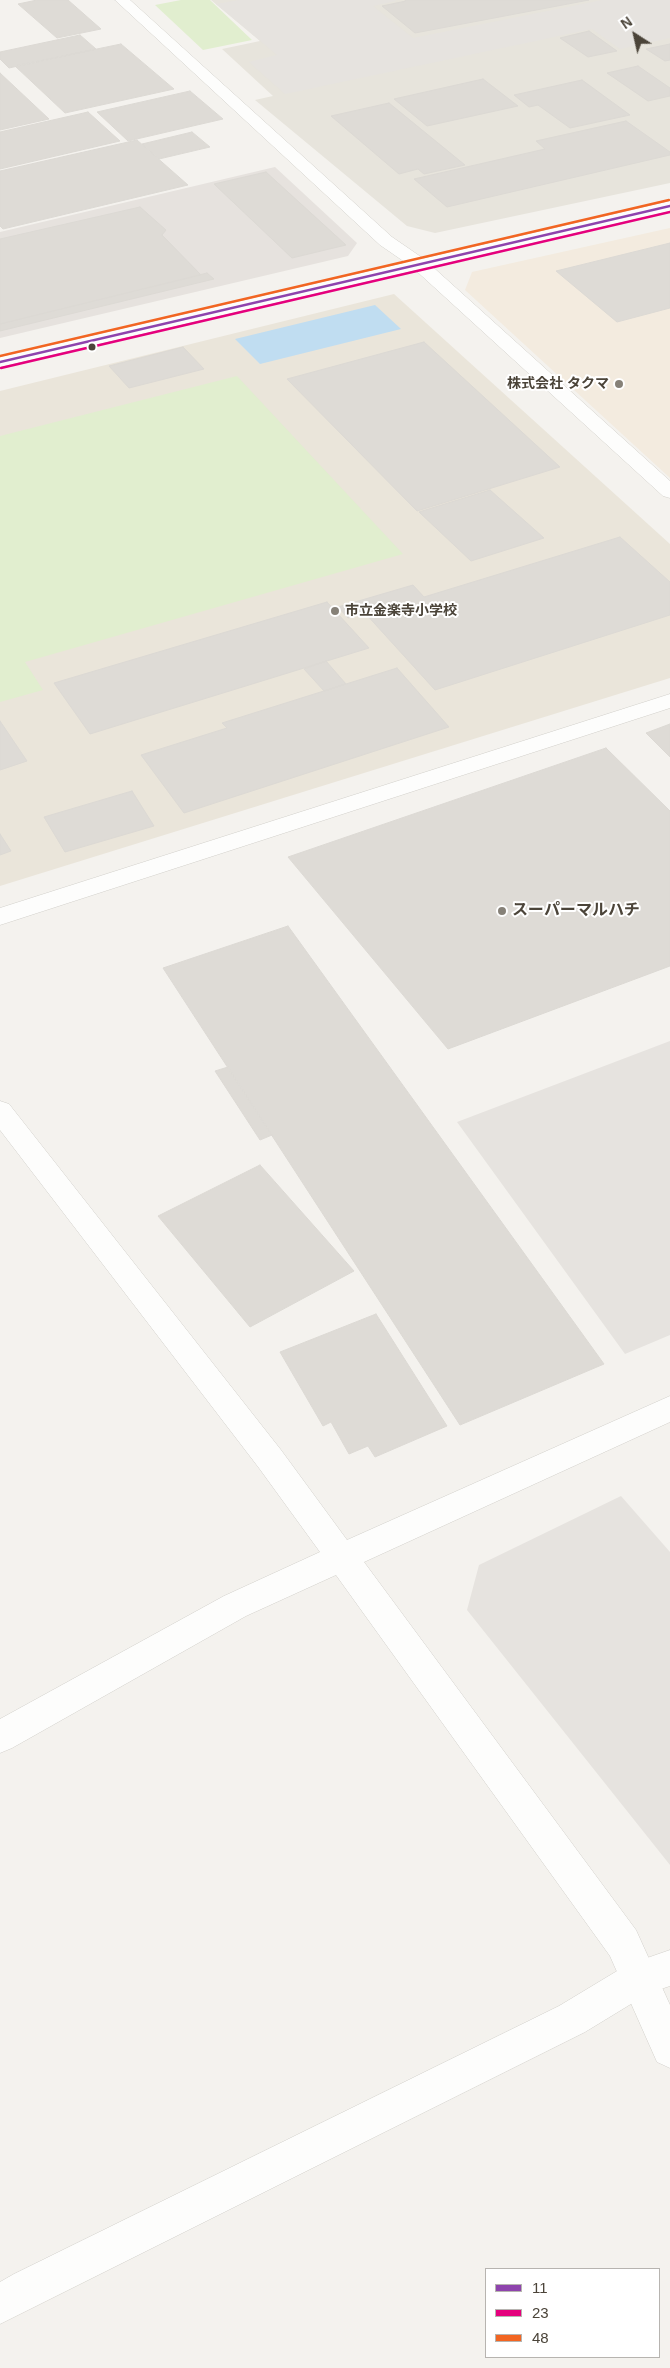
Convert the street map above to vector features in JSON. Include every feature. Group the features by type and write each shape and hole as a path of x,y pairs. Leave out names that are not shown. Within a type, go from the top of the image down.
{"street":[{"path":"122,0 386,241 418,263 670,492"},
{"path":"0,362 418,263 670,206"},
{"path":"0,917 670,701"},
{"path":"0,1111 270,1459 623,1943 655,1973 670,2049"},
{"path":"0,1737 235,1606 670,1408"},
{"path":"0,2304 37,2283 572,2019 655,1973"}],"shaded area":[{"path":"211,0 670,0 670,183 435,233 407,226 255,100 273,96 222,49 260,41"},
{"path":"239,0 395,0 373,6 413,38 602,0 670,0 670,38 620,49 592,29 285,94 249,62 277,55 216,4"},
{"path":"275,167 357,243 348,256 0,338 0,232"},
{"name":"株式会社 タクマ","path":"670,228 670,478 465,290 472,272"},
{"name":"市立金楽寺小学校","path":"394,294 670,544 670,678 0,886 0,391"},
{"path":"670,1041 670,1335 625,1354 457,1122"},
{"path":"621,1496 670,1552 670,1865 467,1610 479,1565"}],"green space":[{"path":"181,0 210,0 252,40 203,50 155,5"},
{"path":"237,376 403,554 25,662 43,690 0,702 0,436"}],"water":[{"path":"375,305 401,329 260,364 235,339"}],"building":[{"path":"37,0 68,0 101,29 57,38 18,4"},
{"path":"405,0 589,0 415,33 382,6"},
{"path":"589,31 617,51 588,57 560,38"},
{"path":"80,35 96,49 9,68 0,59 0,52"},
{"path":"121,44 174,89 65,113 15,66"},
{"path":"670,44 670,60 665,61 646,49"},
{"path":"638,66 670,88 670,96 648,101 607,73"},
{"path":"0,73 49,119 0,130"},
{"path":"483,79 518,106 427,126 394,99"},
{"path":"582,80 630,115 570,128 538,105 529,107 514,95"},
{"path":"190,91 223,119 128,141 97,112"},
{"path":"389,103 465,165 424,174 418,169 399,174 331,116"},
{"path":"88,112 120,141 0,169 0,132"},
{"path":"626,121 670,152 670,155 447,207 414,179 545,149 536,141"},
{"path":"192,132 210,147 159,159 142,144"},
{"path":"137,140 188,185 3,229 0,226 0,171"},
{"path":"266,172 346,245 292,258 214,184"},
{"path":"140,207 166,230 162,235 201,275 0,324 0,239"},
{"path":"670,243 670,308 617,322 556,271"},
{"path":"207,273 214,279 0,331 0,324"},
{"path":"424,342 560,467 417,511 287,379"},
{"path":"183,347 204,369 129,388 109,366"},
{"path":"490,490 544,538 471,561 419,512"},
{"path":"620,537 670,582 670,615 435,690 365,613 348,618 338,607 413,585 424,597"},
{"path":"327,602 369,648 90,734 54,683"},
{"path":"326,661 346,684 324,691 304,669"},
{"path":"397,668 449,727 184,813 141,755 227,728 222,723"},
{"path":"0,721 27,761 0,770"},
{"path":"670,724 670,757 646,733"},
{"name":"スーパーマルハチ","path":"606,748 670,811 670,966 448,1049 288,857"},
{"path":"132,791 154,826 65,852 44,817"},
{"path":"0,834 11,851 0,855"},
{"path":"288,926 604,1364 460,1425 163,968"},
{"path":"228,1067 272,1135 260,1140 215,1071"},
{"path":"260,1165 354,1271 250,1327 158,1216"},
{"path":"376,1314 447,1426 375,1457 368,1446 349,1454 331,1422 323,1426 280,1352"}],"transit line":[{"name":"48","path":"0,356 669,200"},
{"name":"11","path":"0,362 670,206"},
{"name":"23","path":"1,368 670,212"}],"place":[{"name":"株式会社 タクマ","path":"619,384"},
{"name":"市立金楽寺小学校","path":"335,611"},
{"name":"スーパーマルハチ","path":"502,911"}]}
